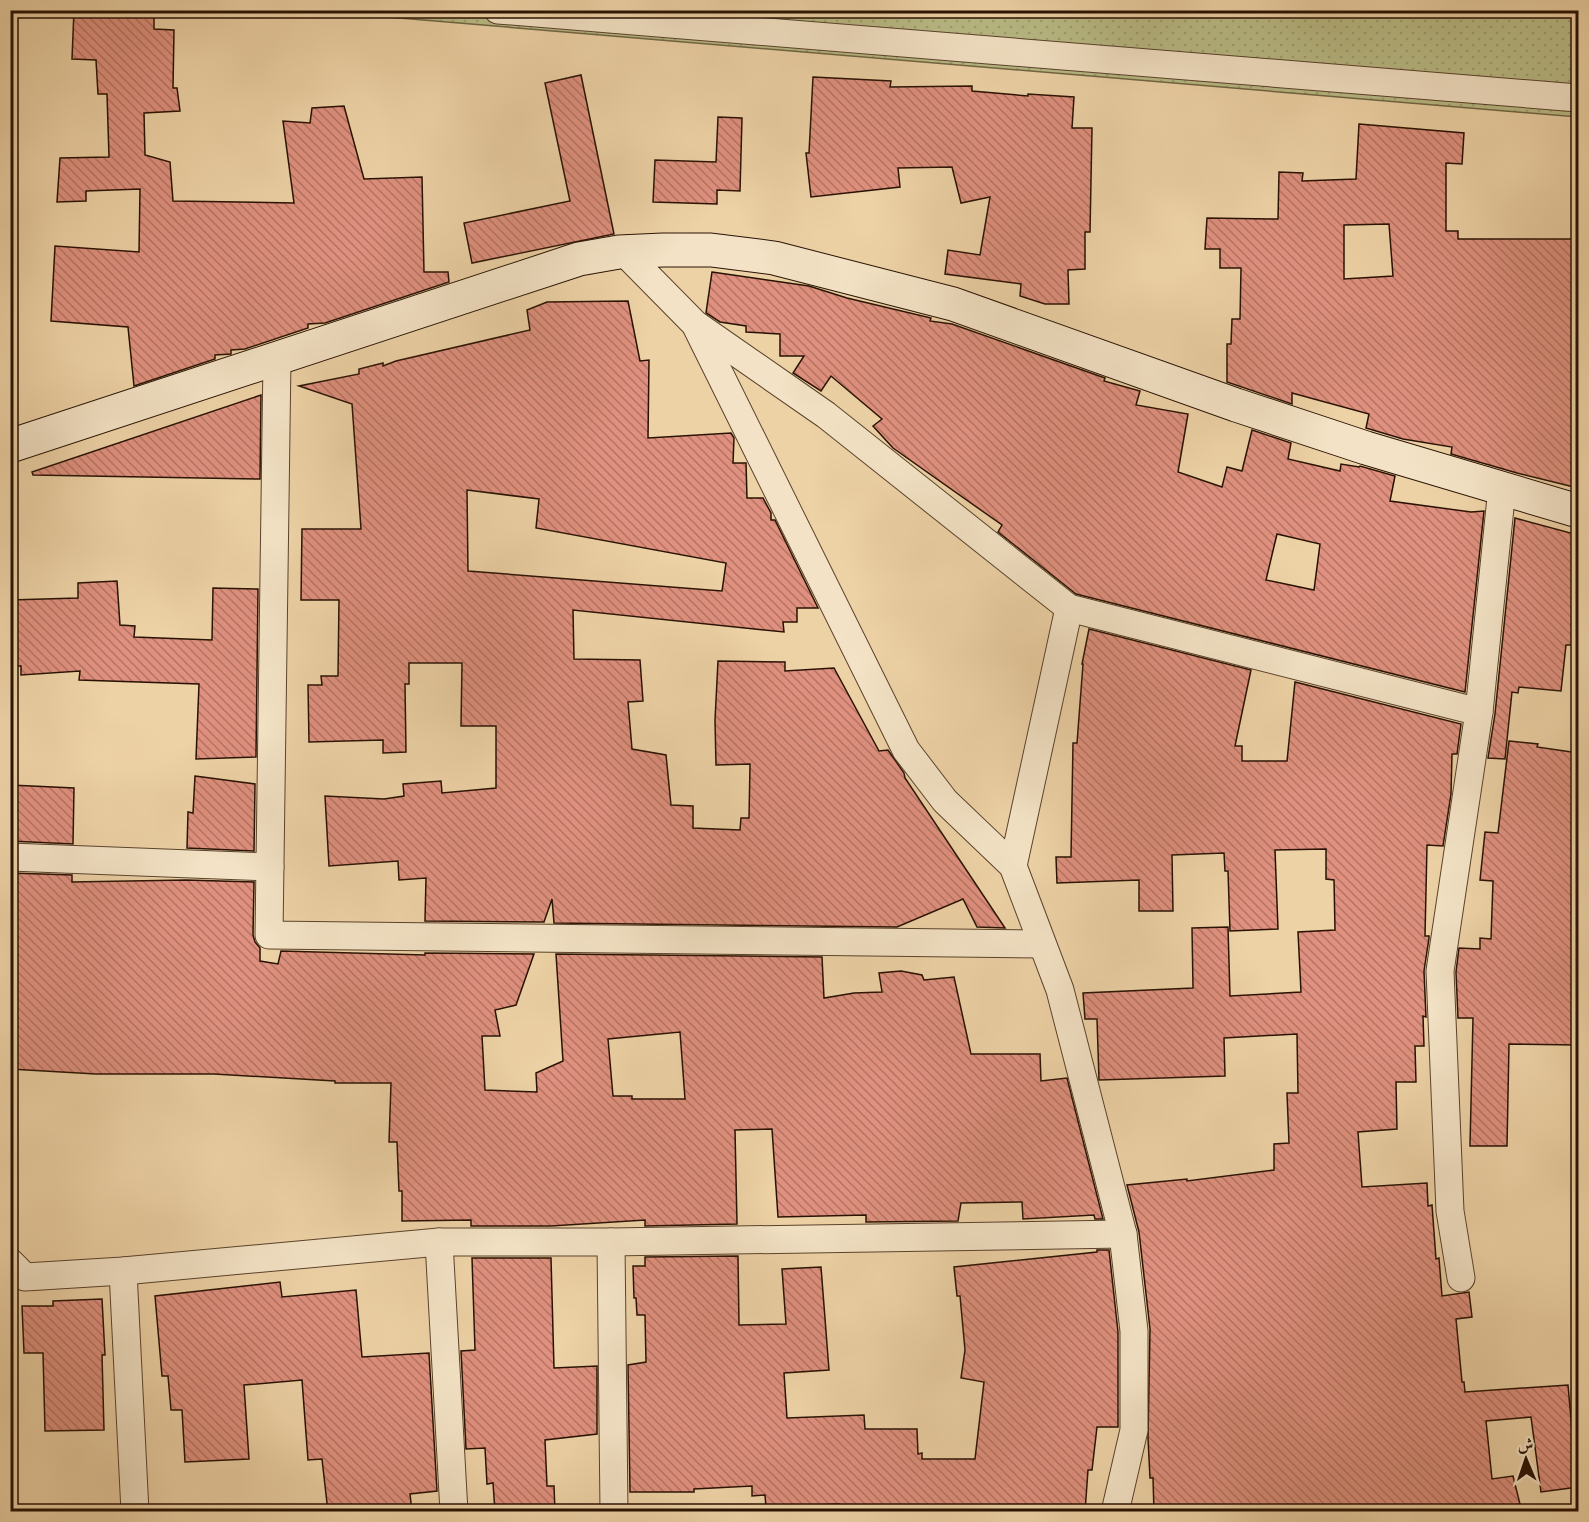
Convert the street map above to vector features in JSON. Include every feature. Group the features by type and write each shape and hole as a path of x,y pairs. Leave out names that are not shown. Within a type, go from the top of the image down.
{"street":[{"path":"498,10 1578,98"},
{"path":"10,446 579,259 624,252 711,250 774,258 953,304 1236,405 1365,448 1578,511"},
{"path":"624,252 695,324 826,415 1069,608 1479,712"},
{"path":"695,324 906,750 945,801 1013,866 1060,990 1123,1234 1134,1331 1134,1430 1115,1512"},
{"path":"278,358 269,935 1042,944"},
{"path":"1461,1278 1450,1211 1440,971 1479,712 1502,488"},
{"path":"1013,866 1069,608"},
{"path":"10,857 270,867"},
{"path":"10,1262 25,1277 123,1271 439,1242 611,1242 1123,1234"},
{"path":"439,1242 454,1512"},
{"path":"611,1242 614,1512"},
{"path":"123,1271 135,1512"}],"green space":[{"path":"315,11 1578,11 1578,117"}],"building":[{"path":"74,10 154,10 154,29 174,30 173,88 177,88 180,111 144,113 145,155 170,162 173,201 294,203 283,121 310,123 312,108 344,106 364,179 422,177 424,272 448,272 449,282 325,323 308,324 308,328 245,349 231,350 231,354 215,355 215,359 134,386 128,327 51,321 55,246 139,252 140,189 86,191 86,201 57,202 60,158 109,157 107,94 98,94 96,60 72,59"},
{"path":"581,75 614,234 472,263 464,223 570,201 545,83"},
{"path":"813,77 891,81 890,87 972,86 972,91 1074,97 1072,128 1092,128 1090,232 1085,232 1085,269 1068,270 1069,304 1045,304 1020,296 1021,284 945,274 948,250 980,255 990,197 961,203 952,167 898,168 900,187 811,197 806,153 809,153"},
{"path":"718,117 742,118 740,191 717,190 717,204 653,202 655,160 716,162"},
{"path":"1359,124 1464,133 1462,164 1446,163 1446,231 1458,231 1458,239 1578,239 1578,488 1451,454 1452,447 1403,439 1366,428 1369,414 1292,393 1292,404 1227,382 1227,344 1231,344 1232,319 1240,319 1241,268 1220,268 1220,249 1205,249 1207,218 1278,219 1279,172 1303,173 1302,181 1356,179","holes":["1389,224 1393,276 1344,279 1344,225"]},
{"path":"712,272 809,286 847,298 931,318 930,321 952,324 1105,378 1104,381 1140,391 1136,405 1188,414 1178,472 1222,487 1227,467 1242,471 1252,430 1291,443 1288,459 1340,471 1341,464 1360,466 1395,476 1390,501 1471,512 1484,511 1465,692 1076,594 998,532 1002,525 893,448 873,426 882,419 831,376 821,391 793,373 804,356 780,356 780,334 746,332 746,326 720,322 706,313","holes":["1277,534 1320,544 1314,590 1266,580"]},
{"path":"628,301 640,361 649,360 648,438 731,433 734,438 733,463 746,463 747,498 763,498 771,513 771,520 775,520 818,608 797,608 797,622 783,622 784,632 573,610 574,659 640,660 643,701 628,702 632,749 666,755 671,805 693,806 693,828 740,830 741,818 749,818 750,764 716,765 715,720 718,661 785,662 785,671 834,668 879,751 888,750 1005,928 977,927 963,899 897,927 554,923 552,899 544,922 425,921 426,878 399,880 398,861 329,866 325,796 384,799 404,796 403,784 441,781 442,793 496,788 496,726 461,726 462,663 409,663 409,684 405,684 406,752 383,753 383,740 309,742 308,685 322,685 321,676 338,676 339,600 301,600 302,529 361,529 352,404 299,386 359,374 359,369 383,363 383,366 530,330 527,310 547,302","holes":["467,490 539,499 536,528 726,563 722,591 468,571"]},
{"path":"261,395 260,479 33,475 32,472"},
{"path":"1515,518 1578,535 1578,645 1566,645 1561,691 1519,687 1518,693 1512,692 1505,759 1488,758 1495,714"},
{"path":"117,581 120,625 135,626 134,637 212,640 213,588 258,589 256,757 196,759 199,684 79,680 80,671 21,675 21,666 10,666 10,600 78,598 78,583"},
{"path":"1089,629 1251,670 1235,746 1242,746 1242,761 1287,761 1295,682 1461,724 1457,754 1452,754 1451,794 1443,846 1427,845 1425,936 1429,938 1424,971 1426,1017 1423,1016 1424,1046 1415,1046 1416,1082 1396,1082 1397,1129 1358,1132 1362,1187 1427,1183 1428,1206 1432,1205 1436,1259 1439,1258 1442,1296 1469,1292 1472,1317 1456,1319 1465,1392 1568,1385 1578,1487 1541,1492 1531,1417 1486,1421 1492,1479 1513,1476 1520,1504 1462,1512 1154,1512 1148,1438 1150,1329 1139,1232 1127,1185 1187,1179 1187,1181 1274,1170 1274,1144 1289,1143 1287,1093 1298,1093 1297,1034 1224,1038 1225,1076 1099,1080 1097,1019 1085,1019 1083,993 1193,988 1192,928 1228,927 1230,996 1301,992 1298,932 1335,930 1334,880 1326,879 1326,849 1275,850 1278,929 1230,931 1228,871 1225,871 1224,853 1172,855 1173,911 1139,911 1139,880 1057,883 1056,857 1071,857 1073,743 1077,743 1082,664"},
{"path":"1509,741 1538,744 1537,747 1578,753 1578,1045 1509,1044 1507,1146 1470,1146 1473,1018 1458,1018 1456,972 1459,948 1480,949 1480,938 1491,939 1493,881 1480,880 1485,832 1498,833"},
{"path":"195,776 255,784 254,851 187,848 188,812 193,813"},
{"path":"10,785 74,788 73,844 10,841"},
{"path":"10,873 72,875 72,882 186,880 254,882 253,935 260,948 260,961 278,964 281,951 425,955 425,953 534,954 516,1005 495,1010 500,1036 482,1036 485,1090 537,1092 536,1073 563,1061 556,954 822,957 824,998 854,993 882,992 879,973 901,971 922,975 924,980 954,977 971,1054 1040,1054 1041,1081 1067,1078 1103,1219 1095,1219 1094,1215 1023,1219 1022,1202 961,1203 958,1221 866,1222 866,1215 778,1217 772,1129 735,1130 737,1224 645,1226 645,1220 551,1226 471,1226 471,1220 402,1221 402,1191 399,1191 397,1142 389,1142 391,1083 335,1083 335,1081 214,1074 96,1074 10,1069","holes":["680,1032 685,1099 632,1099 632,1096 613,1096 608,1039"]},
{"path":"1097,1250 1109,1250 1118,1332 1118,1427 1097,1427 1092,1470 1088,1470 1085,1512 839,1510 839,1504 766,1507 765,1495 752,1496 752,1486 694,1489 694,1492 630,1492 628,1365 646,1362 645,1315 637,1315 633,1266 645,1266 645,1257 738,1256 739,1325 786,1324 782,1269 821,1267 829,1370 784,1373 787,1418 864,1415 865,1429 917,1429 918,1454 922,1453 922,1459 975,1459 984,1382 961,1378 965,1350 960,1296 957,1296 954,1267 1097,1252"},
{"path":"472,1258 551,1258 554,1368 597,1366 597,1434 545,1440 547,1486 554,1486 555,1512 495,1512 493,1483 487,1484 485,1448 466,1449 461,1351 475,1350"},
{"path":"280,1282 282,1297 356,1290 362,1357 429,1353 437,1491 410,1494 412,1512 328,1512 322,1459 308,1460 302,1380 244,1385 249,1459 185,1462 182,1410 171,1410 168,1376 162,1376 155,1296"},
{"path":"102,1299 105,1355 102,1355 104,1430 45,1431 43,1353 24,1353 22,1306 53,1306 53,1301"}]}
